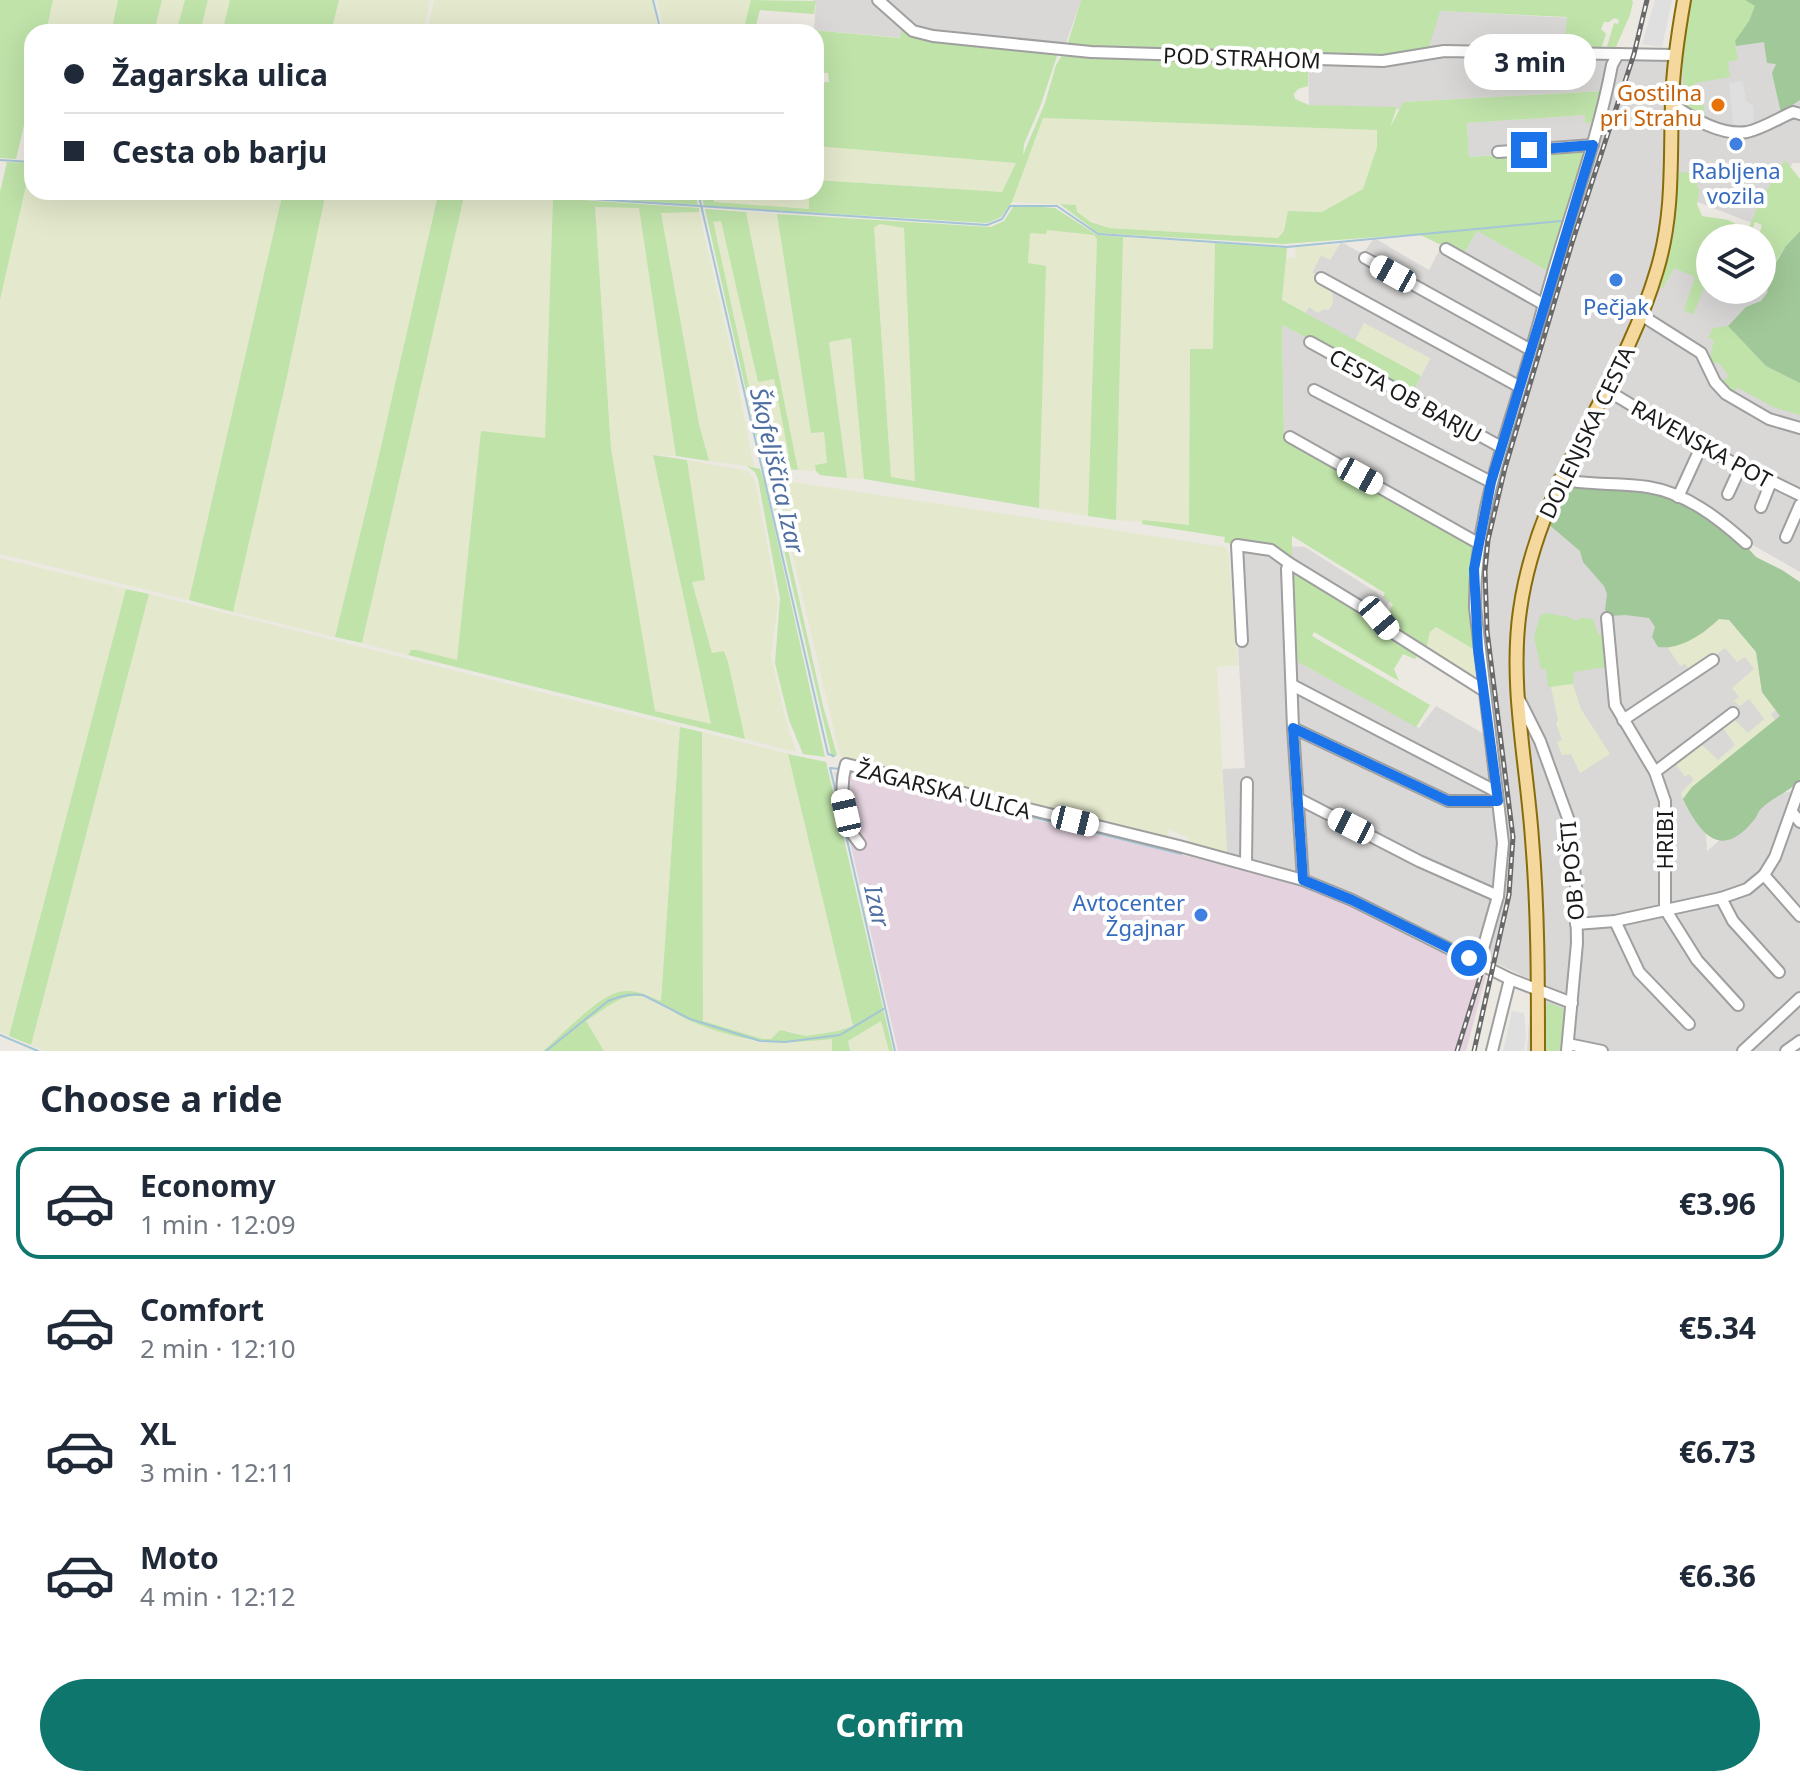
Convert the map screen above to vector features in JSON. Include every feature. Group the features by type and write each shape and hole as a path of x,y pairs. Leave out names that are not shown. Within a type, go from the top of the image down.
{"main road":[{"name":"DOLENJSKA CESTA","path":"1538,1051 1533,841 1520,701 1520,610 1534,544 1559,479 1641,315 1657,272 1671,207 1675,55 1684,0"}],"street":[{"name":"POD STRAHOM","path":"878,0 913,31 923,34 1060,50 1383,61 1444,51 1675,55"},
{"name":"CESTA OB BARJU","path":"1479,963 1498,896 1503,843 1483,690 1474,569 1491,482 1593,145 1612,65 1618,54"},
{"path":"1672,104 1691,117 1730,133 1750,132 1793,112 1800,114"},
{"path":"1498,152 1593,145"},
{"path":"1446,249 1543,304"},
{"path":"1365,258 1531,350"},
{"path":"1321,278 1520,387"},
{"path":"1641,315 1701,353 1715,382 1726,394 1769,419 1800,428"},
{"name":"CESTA OB BARJU","path":"1310,342 1501,447"},
{"name":"RAVENSKA POT","path":"1605,389 1701,447 1800,495"},
{"name":"CESTA OB BARJU","path":"1314,390 1491,482"},
{"path":"1290,437 1478,543"},
{"path":"1678,497 1701,447"},
{"path":"1728,494 1740,468"},
{"path":"1559,479 1649,487 1714,515 1746,543"},
{"path":"1761,507 1771,482"},
{"path":"1786,537 1800,505"},
{"path":"1242,641 1237,545 1271,550 1379,618 1390,631 1483,690"},
{"path":"1289,563 1293,728 1303,880"},
{"name":"HRIBI","path":"1607,618 1615,705 1655,772 1665,801 1665,909"},
{"path":"1623,720 1713,660"},
{"path":"1292,685 1498,796"},
{"name":"OB POŠTI","path":"1520,701 1540,741 1569,821 1576,887 1576,924 1567,1048"},
{"path":"1655,772 1733,713"},
{"path":"1293,728 1448,801 1498,796"},
{"name":"ŽAGARSKA ULICA","path":"860,844 851,834 841,791 846,764 1303,880 1352,900 1510,979 1572,1003"},
{"path":"1246,864 1247,783"},
{"path":"1576,924 1615,921 1721,898 1747,889 1764,875 1775,857 1800,787"},
{"path":"1299,799 1419,861 1498,896"},
{"path":"1792,812 1800,822"},
{"path":"1764,875 1800,916"},
{"path":"1721,898 1733,921 1779,972"},
{"path":"1665,909 1697,960 1738,1005"},
{"path":"1615,921 1639,972 1689,1024"},
{"path":"1492,1051 1510,979"},
{"path":"1743,1051 1800,998"},
{"path":"1786,1051 1800,1041"},
{"path":"1567,1048 1602,1051"}],"shaded area":[{"path":"812,0 1081,0 1066,43 1053,51 824,31 824,24 814,24 816,2"},
{"path":"1655,0 1672,0 1662,47 1642,44"},
{"path":"1745,0 1800,68 1800,163 1793,163 1752,223 1687,198 1696,230 1696,304 1776,304 1777,283 1800,376 1800,572 1638,479 1573,479 1651,616 1723,635 1762,671 1783,717 1703,787 1707,851 1775,794 1800,790 1800,1051 1527,1051 1532,980 1314,878 1227,852 1222,769 1245,768 1232,543 1305,547 1390,601 1379,618 1299,575 1305,666 1419,728 1436,706 1491,738 1477,614 1284,437 1282,326 1411,395 1430,359 1364,324 1355,341 1305,313 1314,280 1312,273 1321,255 1330,260 1341,242 1363,254 1374,238 1429,270 1442,245 1463,255 1477,231 1551,273 1584,148 1469,157 1467,123 1585,115 1603,91 1403,102 1400,109 1309,105 1308,61 1440,11 1574,18 1573,50 1690,53 1728,62 1738,60 1735,41"},
{"path":"1743,81 1746,101 1753,106 1754,128 1734,130 1729,83"},
{"path":"834,772 1304,884 1338,897 1487,972 1466,1051 898,1051"},
{"path":"1512,1011 1524,1013 1524,1051 1503,1051"}],"green space":[{"path":"0,0 53,0 48,24 24,24 24,125 16,159 0,158"},
{"path":"53,0 118,0 113,24 48,24"},
{"path":"118,0 162,0 156,24 113,24"},
{"path":"162,0 185,0 178,24 156,24"},
{"path":"185,0 208,0 202,24 178,24"},
{"path":"208,0 230,0 224,24 202,24"},
{"path":"230,0 339,0 333,24 224,24"},
{"path":"339,0 430,0 425,24 333,24"},
{"path":"434,0 652,0 657,24 429,24"},
{"path":"657,0 752,2 745,24 662,24"},
{"path":"751,0 816,1 814,14 760,10 756,24 745,24"},
{"path":"1081,0 1633,2 1615,49 1606,50 1614,23 1618,24 1619,20 1614,18 1604,22 1601,29 1606,34 1601,49 1564,50 1567,17 1440,11 1428,50 1399,58 1067,46"},
{"path":"1691,0 1745,0 1756,5 1735,41 1738,60 1728,62 1730,77 1695,83 1695,89 1702,89 1705,118 1684,105 1682,53"},
{"path":"1745,0 1800,0 1800,100 1781,113 1772,73 1776,64 1767,63 1764,42 1736,46 1735,41 1755,6"},
{"path":"905,28 1058,53 1024,144 1023,155 1045,103 1056,65 1064,52 1308,61 1308,86 1298,89 1295,99 1309,105 1397,107 1390,128 1403,102 1604,91 1596,122 1585,123 1585,115 1467,123 1469,157 1587,149 1551,273 1477,231 1463,255 1418,234 1283,244 1098,233 1060,204 1076,205 1077,212 1091,222 1109,228 1278,238 1284,231 1288,211 1322,212 1363,189 1377,147 1377,130 1043,118 1012,202 1001,217 987,223 704,206 703,200 714,200 809,209 809,200 824,200 824,181 1002,192 1016,163 824,147 824,82 829,82 828,73 824,73 824,31 900,38"},
{"path":"1043,118 1378,130 1377,147 1363,189 1322,212 1288,211 1284,231 1278,238 1109,228 1077,213 1076,205 1012,202"},
{"path":"824,147 1016,162 1002,192 824,181"},
{"path":"1785,160 1800,179 1800,231 1776,261 1776,224 1750,224 1759,203"},
{"path":"7,162 24,163 24,194 0,300 0,192"},
{"path":"1686,172 1699,178 1697,204 1702,216 1736,224 1696,224 1697,304 1693,315 1684,310 1695,277 1674,268 1663,288 1660,287 1674,233 1679,173"},
{"path":"24,194 24,200 281,200 189,600 0,554 0,300"},
{"path":"281,200 324,200 233,612 189,600"},
{"path":"324,200 437,200 335,637 233,612"},
{"path":"437,200 463,200 362,643 335,637"},
{"path":"463,200 553,200 545,439 481,432 457,661 417,650 408,655 362,643"},
{"path":"553,200 699,208 699,212 661,213 699,424 709,461 676,456 639,208 595,207 611,449 655,711 711,724 653,455 687,460 705,580 692,582 712,653 724,651 728,662 745,739 408,655 411,650 417,650 457,660 481,431 545,438"},
{"path":"626,200 697,200 698,205"},
{"path":"713,200 810,200 809,210"},
{"path":"595,207 639,208 676,456 653,455 711,725 655,711 611,449"},
{"path":"1013,207 1055,208 1097,235 1123,237 1116,520 1088,516 1097,239 1094,235 1047,230 1046,234 1030,233 1028,263 1046,266 1039,508 864,479 851,338 829,342 847,478 820,475 815,465 827,463 824,432 811,433 777,214 991,227 1004,221","holes":["880,224 904,228 915,481 891,477 874,227"]},
{"path":"705,209 746,212 798,470 767,467 762,462","holes":["721,221 758,382 774,379 789,456 765,460 713,222"]},
{"path":"699,212 754,467 709,461 699,424 661,213"},
{"path":"746,212 777,214 811,432 824,431 827,464 815,465 816,471 798,470"},
{"path":"721,221 758,382 774,378 790,456 765,460 713,222"},
{"path":"880,224 904,228 916,481 891,477 874,227"},
{"path":"1046,229 1094,235 1097,239 1088,516 1039,508 1046,266 1028,263 1030,233 1046,233"},
{"path":"1800,231 1800,383 1766,366 1728,326 1746,307 1776,304 1776,262"},
{"path":"1123,237 1215,243 1213,350 1190,349 1189,526 1116,520"},
{"path":"1215,243 1287,248 1282,300 1421,376 1411,395 1282,327 1284,437 1474,545 1475,650 1436,627 1430,632 1426,650 1391,628 1386,618 1393,604 1383,597 1385,593 1292,536 1292,560 1224,542 1225,537 1142,524 1143,520 1189,525 1190,349 1213,349"},
{"path":"1339,245 1330,260 1321,255 1312,272 1317,275 1314,281 1332,290 1333,302 1329,310 1323,309 1318,313 1309,307 1305,313 1282,300 1286,258 1295,258 1296,247"},
{"path":"1364,323 1430,358 1421,376 1355,341"},
{"path":"1728,326 1766,366 1800,383 1800,415 1773,407 1737,387 1734,394 1721,382 1729,376 1718,362 1712,365 1710,357 1714,340 1708,338 1713,328"},
{"path":"851,338 864,479 847,478 829,341"},
{"path":"687,460 748,471 755,481 778,602 771,656 796,752 745,739 725,651 712,653 692,581 704,580"},
{"path":"747,466 760,469 764,481 825,757 803,754 789,720 775,663 780,598 758,479"},
{"path":"786,481 1225,547 1228,551 1238,665 1217,667 1227,852 1188,842 1189,838 1169,829 1168,837 840,756 779,497 778,490"},
{"path":"769,485 774,488 837,755 832,758"},
{"path":"1588,485 1667,493 1734,533 1756,557 1800,582 1800,780 1764,806 1742,832 1731,839 1722,841 1704,832 1683,799 1692,787 1780,716 1762,692 1756,652 1729,620 1719,619 1683,643 1658,647 1652,637 1655,627 1649,618 1610,616 1605,610 1607,594 1604,586 1583,562 1580,551 1547,523 1564,487"},
{"path":"0,558 126,589 9,1036 0,1032"},
{"path":"1292,568 1419,652 1415,659 1403,654 1394,669 1399,681 1314,632 1312,636 1430,705 1416,727 1298,662 1290,578"},
{"path":"126,589 149,594 31,1045 9,1036"},
{"path":"149,594 680,727 661,1002 644,993 607,997 543,1051 44,1051 31,1045"},
{"path":"1546,613 1575,621 1593,619 1598,635 1604,633 1606,667 1574,672 1573,684 1548,687 1546,669 1541,669 1534,637 1540,616"},
{"path":"1719,619 1728,620 1756,652 1762,692 1776,710 1771,714 1775,720 1692,787 1683,799 1681,793 1694,779 1689,774 1685,777 1674,762 1699,742 1718,760 1735,745 1723,728 1705,740 1733,718 1748,733 1764,719 1749,699 1740,706 1734,701 1739,697 1732,688 1754,669 1745,657 1737,662 1725,648 1692,673 1685,664 1680,666 1668,648 1706,631"},
{"path":"1437,627 1475,650 1477,670 1473,677 1426,650 1430,632"},
{"path":"1573,684 1581,709 1610,754 1580,773 1571,754 1562,755 1557,742 1562,740 1556,723 1551,687"},
{"path":"680,727 702,732 703,1021 763,1039 771,1039 780,1030 806,1036 853,1026 788,754 826,762 893,1051 889,1051 881,1021 848,1041 850,1051 832,1051 832,1039 774,1042 724,1033 686,1019 648,998 635,996 615,1002 586,1021 604,1051 543,1051 610,995 630,991 661,1001"},
{"path":"702,732 788,754 853,1026 806,1036 789,1031 763,1039 703,1021"},
{"path":"642,996 686,1019 739,1037 761,1043 832,1039 832,1051 604,1051 586,1021 610,1003"},
{"path":"1550,1003 1566,1013 1562,1051 1546,1051 1546,1005"},
{"path":"881,1021 889,1051 850,1051 848,1041"}],"waterway":[{"name":"Škofeljščica Izar","path":"653,0 659,24"},
{"path":"0,160 24,162"},
{"path":"607,200 987,225 1002,219 1010,206 1057,206 1098,234 1287,247 1561,221"},
{"name":"Škofeljščica Izar","path":"700,200 828,754 834,756"},
{"name":"Izar","path":"839,804 830,768 841,769"},
{"path":"850,772 1181,854"},
{"name":"Izar","path":"843,822 895,1051"},
{"path":"546,1051 608,1001 621,996 643,995 690,1019 760,1041 785,1042 840,1035 885,1008"},
{"path":"0,1035 38,1051"}],"railway":[{"path":"1474,1051 1509,895 1513,837 1487,631 1485,571 1488,540 1505,468 1572,243 1634,54 1647,0"},
{"path":"1457,1051 1487,955"}],"place":[{"name":"Gostilna pri Strahu","path":"1718,105"},
{"name":"Rabljena vozila","path":"1736,144"},
{"name":"Pečjak","path":"1616,280"},
{"name":"Avtocenter Žgajnar","path":"1201,915"}],"route":[{"path":"1469,958 1352,900 1303,880 1293,728 1448,801 1498,801 1478,649 1474,569 1491,482 1593,145 1529,150"}]}
